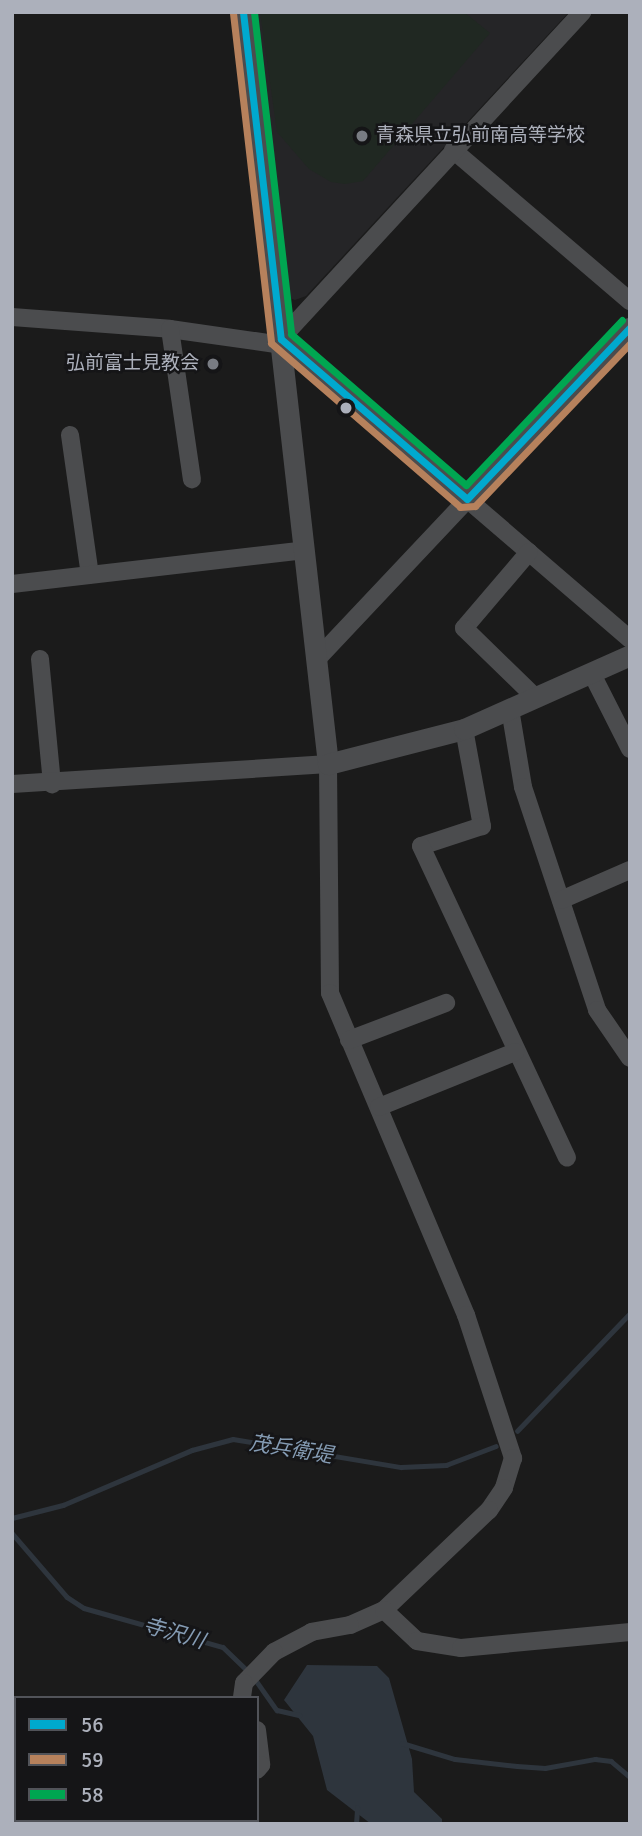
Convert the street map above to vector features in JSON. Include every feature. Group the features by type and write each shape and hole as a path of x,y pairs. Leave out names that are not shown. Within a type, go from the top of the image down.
{"street":[{"path":"242,1696 244,1683 274,1652 312,1632 350,1625 384,1610 489,1510 504,1488 513,1458 466,1315 349,1040 327,973 328,764 306,550 243,12"},
{"path":"12,317 170,329 275,344 582,12"},
{"path":"453,150 630,301"},
{"path":"318,658 630,327"},
{"path":"170,329 192,479"},
{"path":"281,339 630,639"},
{"path":"70,435 90,575"},
{"path":"12,584 306,550"},
{"path":"528,552 464,628 536,698"},
{"path":"12,784 52,784 328,764 464,729 630,655"},
{"path":"40,659 52,784"},
{"path":"592,674 630,749"},
{"path":"510,709 523,787 597,1010 630,1058"},
{"path":"464,729 482,826 421,846 515,1052 567,1158"},
{"path":"561,900 630,870"},
{"path":"349,1040 446,1003"},
{"path":"379,1107 515,1052"},
{"path":"384,1610 417,1641 461,1648 630,1632"},
{"path":"259,1748 259,1768"}],"shaded area":[{"name":"青森県立弘前南高等学校","path":"256,12 569,12 306,296 295,300 290,298 283,259"},
{"path":"260,12 464,12 490,33 363,181 345,184 331,182 309,169 277,132"},
{"path":"307,1665 377,1666 389,1678 412,1759 414,1792 442,1819 442,1824 371,1824 327,1790 313,1736 284,1700"}],"waterway":[{"name":"茂兵衛堤","path":"517,1431 630,1313"},
{"name":"茂兵衛堤","path":"12,1518 63,1505 192,1450 233,1439 401,1467 446,1465 496,1446"},
{"name":"寺沢川","path":"12,1533 67,1597 84,1608 223,1647 249,1672"},
{"name":"寺沢川","path":"255,1679 277,1710 299,1715"},
{"path":"402,1743 455,1759 517,1766 545,1768 595,1759 611,1761 630,1777"},
{"path":"356,1824 357,1808"}],"transit line":[{"name":"56","path":"243,12 281,339 467,499 630,327"},
{"name":"58","path":"254,12 291,334 466,485 622,320"},
{"name":"59","path":"233,13 271,343 460,507 475,506 630,343"}],"place":[{"name":"青森県立弘前南高等学校","path":"362,136"},
{"name":"弘前富士見教会","path":"213,364"}]}
